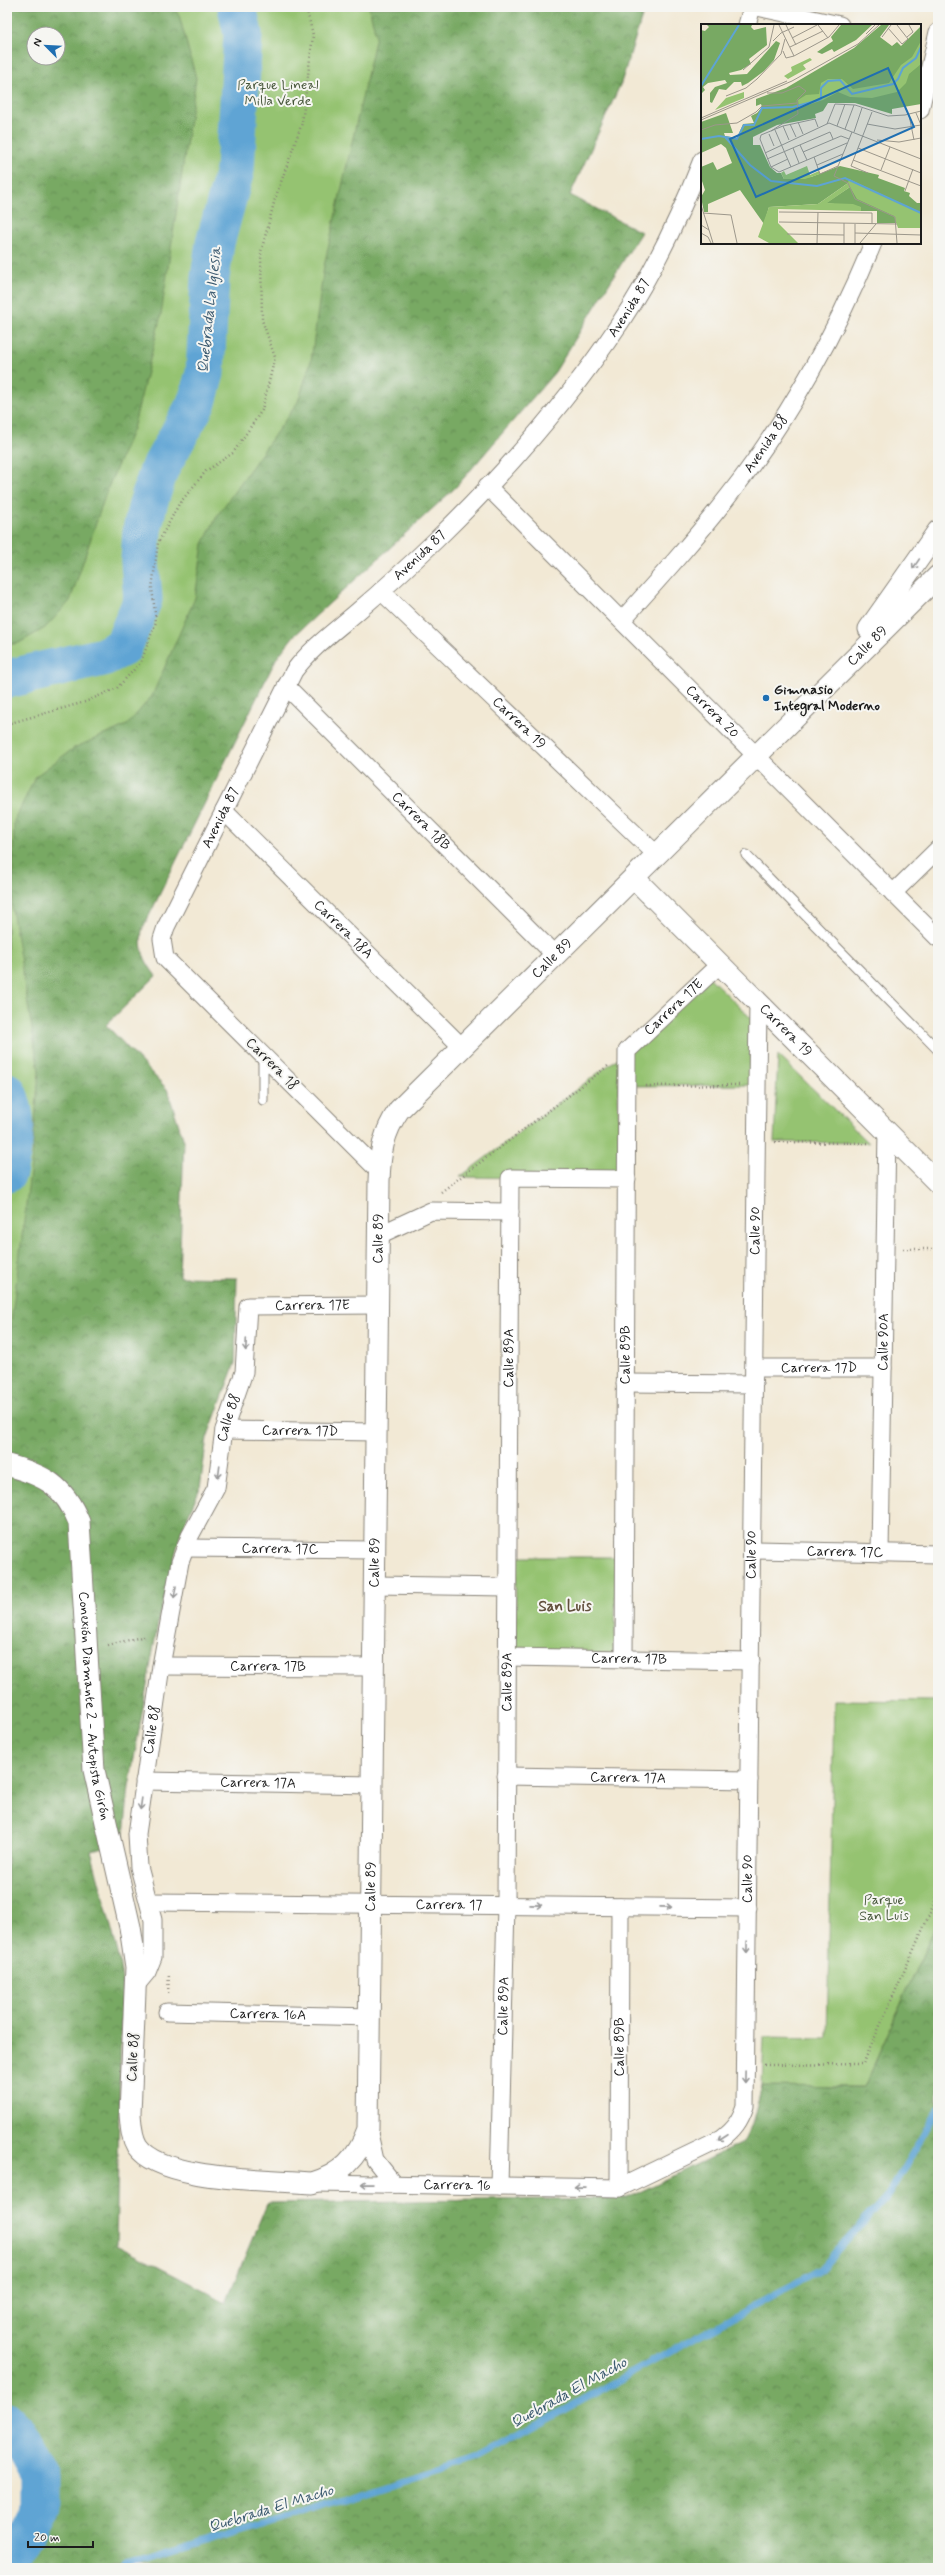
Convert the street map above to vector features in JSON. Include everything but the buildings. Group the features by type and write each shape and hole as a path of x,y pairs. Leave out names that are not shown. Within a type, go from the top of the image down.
{"street":[{"path":"747,24 752,7"},
{"path":"757,7 835,24"},
{"path":"921,105 933,42"},
{"name":"Avenida 87","path":"165,958 162,939 166,927 294,671 318,644 381,591 457,519 555,409 620,322 658,256 701,162"},
{"name":"Avenida 88","path":"622,620 687,547 731,493 762,448 830,335 873,244"},
{"name":"Carrera 20","path":"488,486 938,938"},
{"path":"809,702 854,649 897,593 938,531"},
{"name":"Calle 89","path":"394,2184 375,2160 368,2129 379,1171 382,1141 391,1121 399,1110 556,956 809,702 938,576"},
{"name":"Carrera 19","path":"381,591 657,855"},
{"name":"Carrera 18B","path":"286,686 556,956"},
{"name":"Carrera 18A","path":"224,811 463,1048"},
{"path":"893,893 938,849"},
{"name":"Carrera 19","path":"634,878 720,964 887,1137 938,1183"},
{"name":"Carrera 18","path":"165,958 379,1171"},
{"name":"Carrera 17E","path":"627,1051 720,964"},
{"name":"Calle 90","path":"745,2106 758,1003"},
{"name":"Calle 89B","path":"624,1659 627,1051"},
{"name":"Calle 90A","path":"880,1553 887,1137"},
{"name":"Calle 89A","path":"499,2186 506,1905 510,1178 627,1179"},
{"path":"379,1235 431,1212 510,1212"},
{"name":"Carrera 17E","path":"248,1306 378,1305"},
{"name":"Calle 88","path":"145,2155 137,2145 132,2132 130,2114 137,1984 147,1972 153,1957 153,1920 150,1902 139,1867 136,1850 144,1781 161,1666 185,1548 216,1488 224,1430 244,1372 248,1306"},
{"name":"Carrera 17D","path":"625,1383 883,1368"},
{"name":"Carrera 17D","path":"224,1430 376,1432"},
{"name":"Conexión Diamante 2 - Autopista Girón","path":"7,1465 47,1479 62,1490 72,1504 79,1522 82,1546 94,1770 130,1927 137,1984"},
{"name":"Carrera 17C","path":"185,1548 375,1550"},
{"name":"Carrera 17C","path":"752,1550 938,1554"},
{"path":"375,1585 507,1587"},
{"name":"Carrera 17B","path":"507,1657 751,1661"},
{"name":"Carrera 17B","path":"161,1666 374,1667"},
{"name":"Carrera 17A","path":"506,1776 750,1780"},
{"name":"Carrera 17A","path":"144,1781 372,1785"},
{"name":"Carrera 17","path":"150,1902 371,1903 748,1908"},
{"name":"Calle 89B","path":"620,1907 620,2188"},
{"name":"Carrera 16A","path":"167,2012 370,2017"},
{"name":"Carrera 16","path":"145,2155 163,2166 187,2172 312,2183 620,2188 722,2138 733,2130 745,2106"},
{"name":"Calle 89","path":"312,2183 337,2173 347,2164 363,2142 368,2129"}],"lane":[{"path":"746,855 938,1050"},
{"path":"263,1055 263,1100"}],"path":[{"path":"7,724 85,702 117,688 141,662 156,622 152,588 158,543 179,504 206,471 233,454 262,410 275,357 262,320 261,252 275,199 302,123 314,35 306,7"},
{"path":"431,1212 428,1201 627,1051"},
{"path":"627,1086 757,1085"},
{"path":"757,1142 887,1137"},
{"path":"885,1249 938,1249"},
{"path":"87,1650 168,1630"},
{"path":"745,2065 864,2064 938,1895"}],"green space":[{"path":"7,7 645,7 621,83 570,195 641,232 555,372 456,487 293,637 276,659 142,930 141,943 143,954 148,965 156,976 106,1025 167,1089 184,1141 179,1277 237,1278 235,1363 207,1438 200,1488 181,1532 159,1617 129,1787 123,1844 91,1851 118,1953 122,1980 116,2245 226,2302 267,2203 627,2198 743,2142 753,2121 762,2086 864,2087 938,1920 938,2568 7,2568 7,2528 20,2512 27,2472 7,2438"},
{"name":"Parque Lineal Milla Verde","path":"173,7 369,7 376,36 324,266 311,361 298,402 217,516 203,544 195,598 152,696 127,725 74,748 36,776 14,821 12,909 39,1071 32,1157 7,1355 7,645 19,643 45,628 70,601 107,490 133,429 161,315 196,78 179,15"},
{"path":"708,976 752,1019 750,1085 627,1086 627,1051"},
{"path":"778,1055 869,1143 774,1142"},
{"path":"618,1058 619,1179 460,1177"},
{"path":"516,1557 616,1557 615,1656 515,1655"},
{"name":"Parque San Luis","path":"834,1700 938,1701 938,1920 864,2087 762,2086 764,2037 827,2038"}],"waterway":[{"name":"Quebrada La Iglesia","path":"7,679 103,657 123,647 143,599 140,562 142,530 148,504 159,470 197,402 205,373 210,278 215,243 235,170 243,34 237,7"},
{"name":"Quebrada La Iglesia","path":"7,1092 11,1103 14,1122 13,1142 7,1173"},
{"name":"Quebrada El Macho","path":"127,2568 479,2457 821,2269 888,2195 938,2110"},
{"name":"Quebrada La Iglesia","path":"7,2422 16,2431 40,2475 40,2506 28,2530 7,2556"}],"place":[{"name":"Gimnasio Integral Moderno","path":"766,698"}],"district":[{"name":"San Luis","path":"565,1607"}]}
